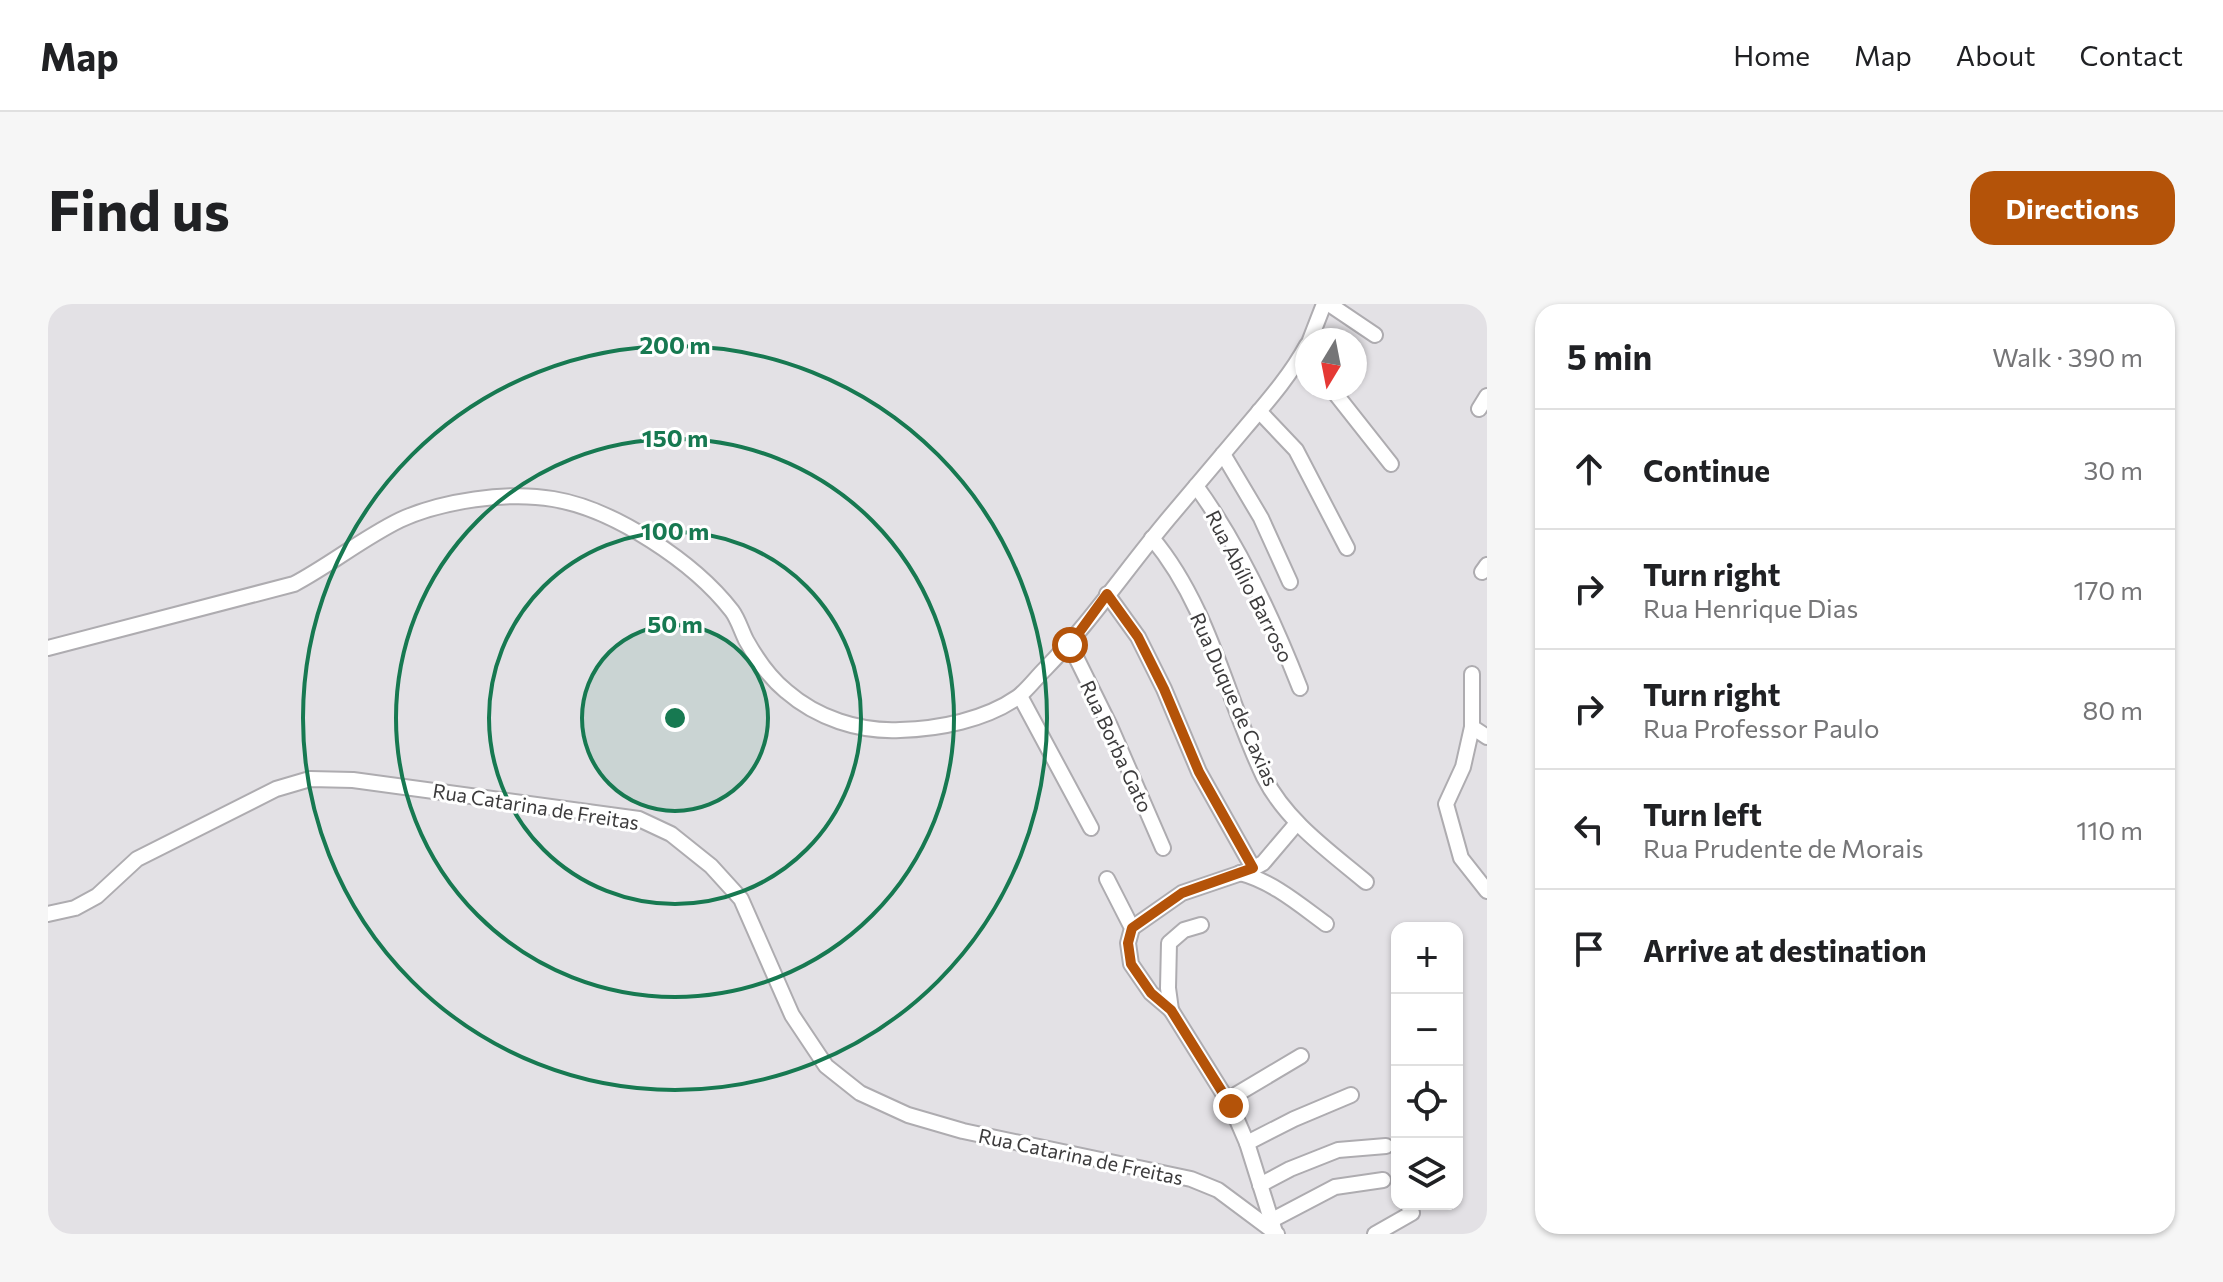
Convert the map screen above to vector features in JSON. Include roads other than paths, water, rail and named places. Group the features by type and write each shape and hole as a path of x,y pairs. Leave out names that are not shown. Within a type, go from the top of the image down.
{"street":[{"path":"1316,328 1326,304 1375,335"},
{"path":"48,648 294,584 400,520 486,498 522,495 580,505 610,517 675,556 733,612 747,642 786,692 819,713 853,727 886,731 920,730 985,714 1020,696 1070,645 1152,538 1295,366"},
{"path":"1341,400 1391,464"},
{"path":"1259,411 1296,450 1347,548"},
{"path":"1223,454 1261,518 1290,582"},
{"name":"Rua Abílio Barroso","path":"1196,486 1216,514 1245,570 1281,640 1300,688"},
{"name":"Rua Duque de Caxias","path":"1152,538 1175,565 1213,647 1265,779 1297,823 1366,882"},
{"path":"1107,594 1138,637 1247,871 1326,924"},
{"name":"Rua Borba Gato","path":"1070,645 1110,726 1163,848"},
{"path":"1472,674 1472,727 1463,767 1446,804 1461,858 1487,891"},
{"path":"1020,696 1091,828"},
{"path":"1472,727 1487,737"},
{"name":"Rua Catarina de Freitas","path":"48,914 75,908 97,896 137,859 191,830 276,789 310,779 353,780 639,819 671,834 711,866 741,899 792,1015 826,1066 860,1093 908,1115 963,1131 1191,1179 1218,1190 1275,1229"},
{"path":"1297,823 1263,863 1182,893 1132,928 1128,943 1131,964 1151,993 1171,1010 1227,1100 1247,1143 1275,1229 1335,1187 1383,1180"},
{"path":"1107,879 1132,928"},
{"path":"1171,1010 1169,943 1184,930 1201,925"},
{"path":"1227,1100 1301,1056"},
{"path":"1247,1143 1351,1095"},
{"path":"1260,1185 1338,1150 1386,1146"},
{"path":"1375,1234 1412,1213"}]}
